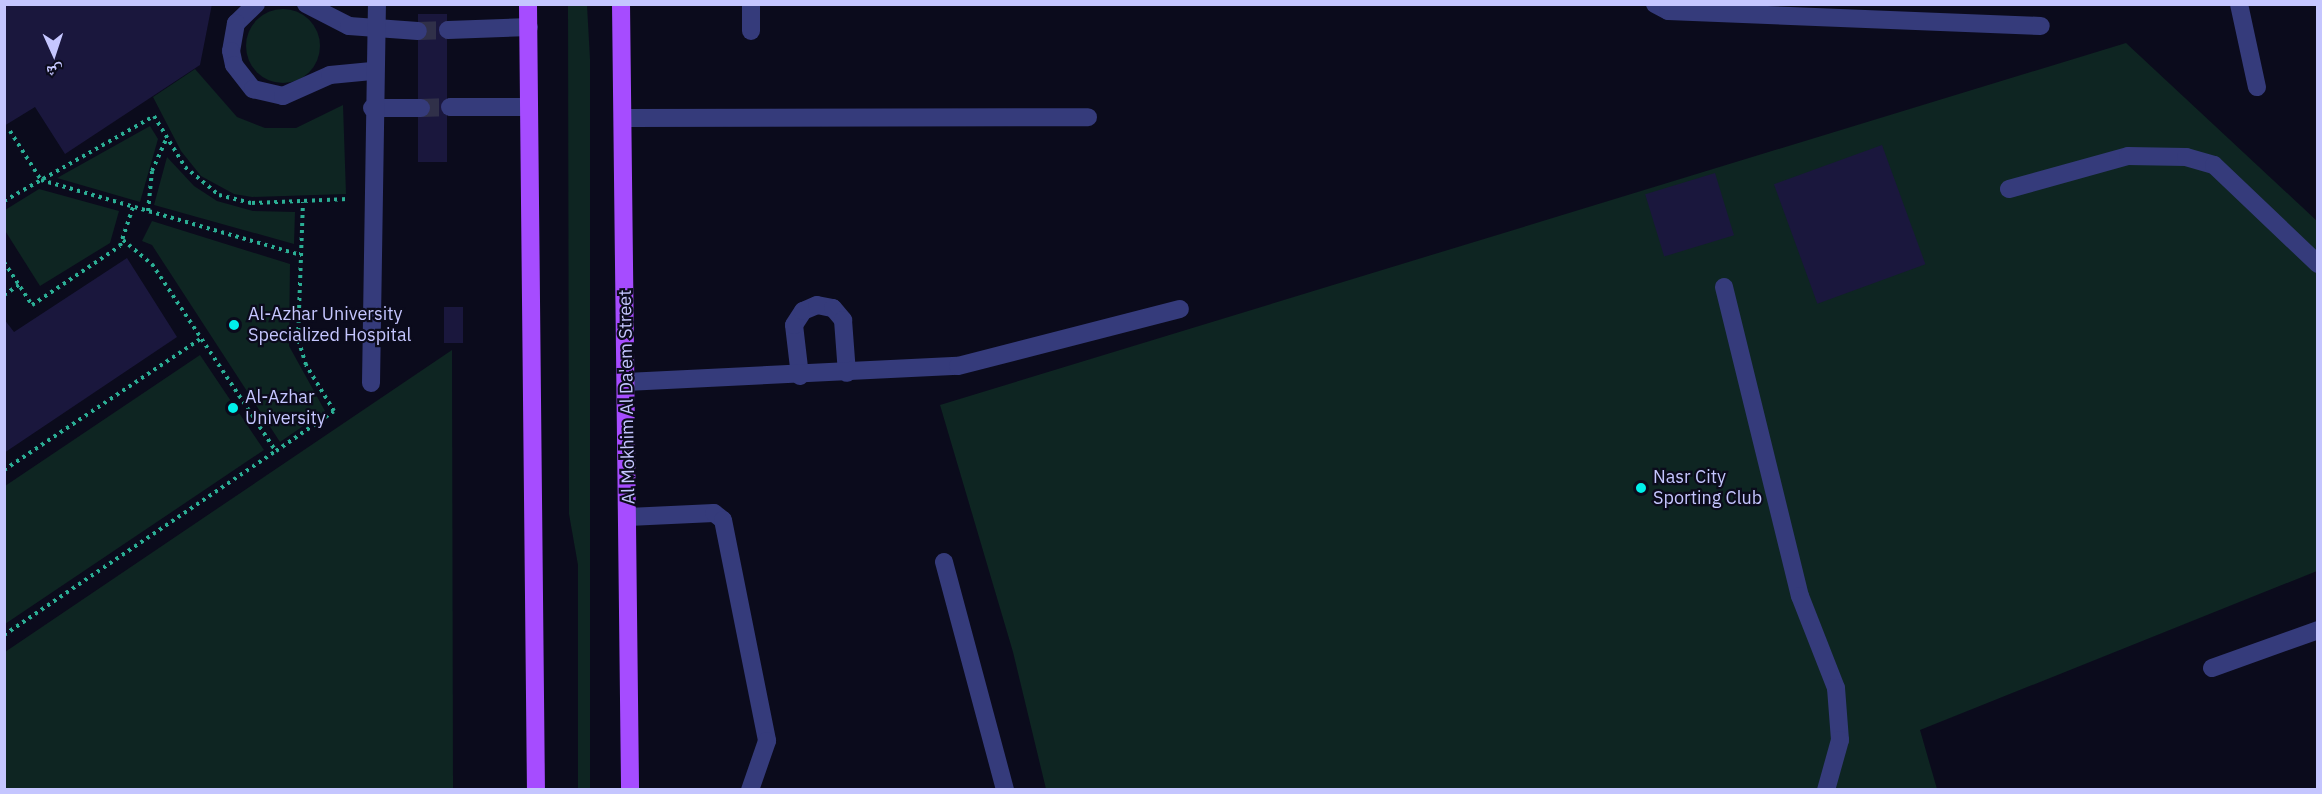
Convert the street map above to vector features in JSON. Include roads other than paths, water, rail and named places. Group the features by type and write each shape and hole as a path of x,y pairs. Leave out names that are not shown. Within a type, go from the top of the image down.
{"main road":[{"path":"528,4 536,789"},
{"name":"Al Mokhim Al Da'em Street","path":"621,4 625,118 630,789"}],"lane":[{"path":"256,4 236,23 231,51 242,79 253,89 283,96 330,75 372,71"},
{"path":"306,4 334,21 374,32 418,31"},
{"path":"371,383 372,71 377,4"},
{"path":"751,4 752,31"},
{"path":"1655,4 1668,10 2041,26"},
{"path":"2239,4 2257,87"},
{"path":"448,30 529,27"},
{"path":"450,107 529,107"},
{"path":"372,108 421,108"},
{"path":"625,118 1088,117"},
{"path":"2009,189 2128,156 2186,157 2214,165 2318,264"},
{"path":"1724,287 1800,596 1836,688 1840,740 1826,789"},
{"path":"800,376 794,325 802,311 817,305 832,308 843,320 847,373"},
{"path":"626,382 800,376 958,366 1180,309"},
{"path":"628,517 714,513 723,520 767,741 750,789"},
{"path":"944,562 1005,789"},
{"path":"2212,668 2318,630"}],"tunnel":[{"path":"418,31 448,30"},
{"path":"421,108 450,107"}],"place":[{"name":"Al-Azhar University Specialized Hospital","path":"234,325"},
{"name":"Al-Azhar University","path":"233,408"},
{"name":"Nasr City Sporting Club","path":"1641,488"}]}
